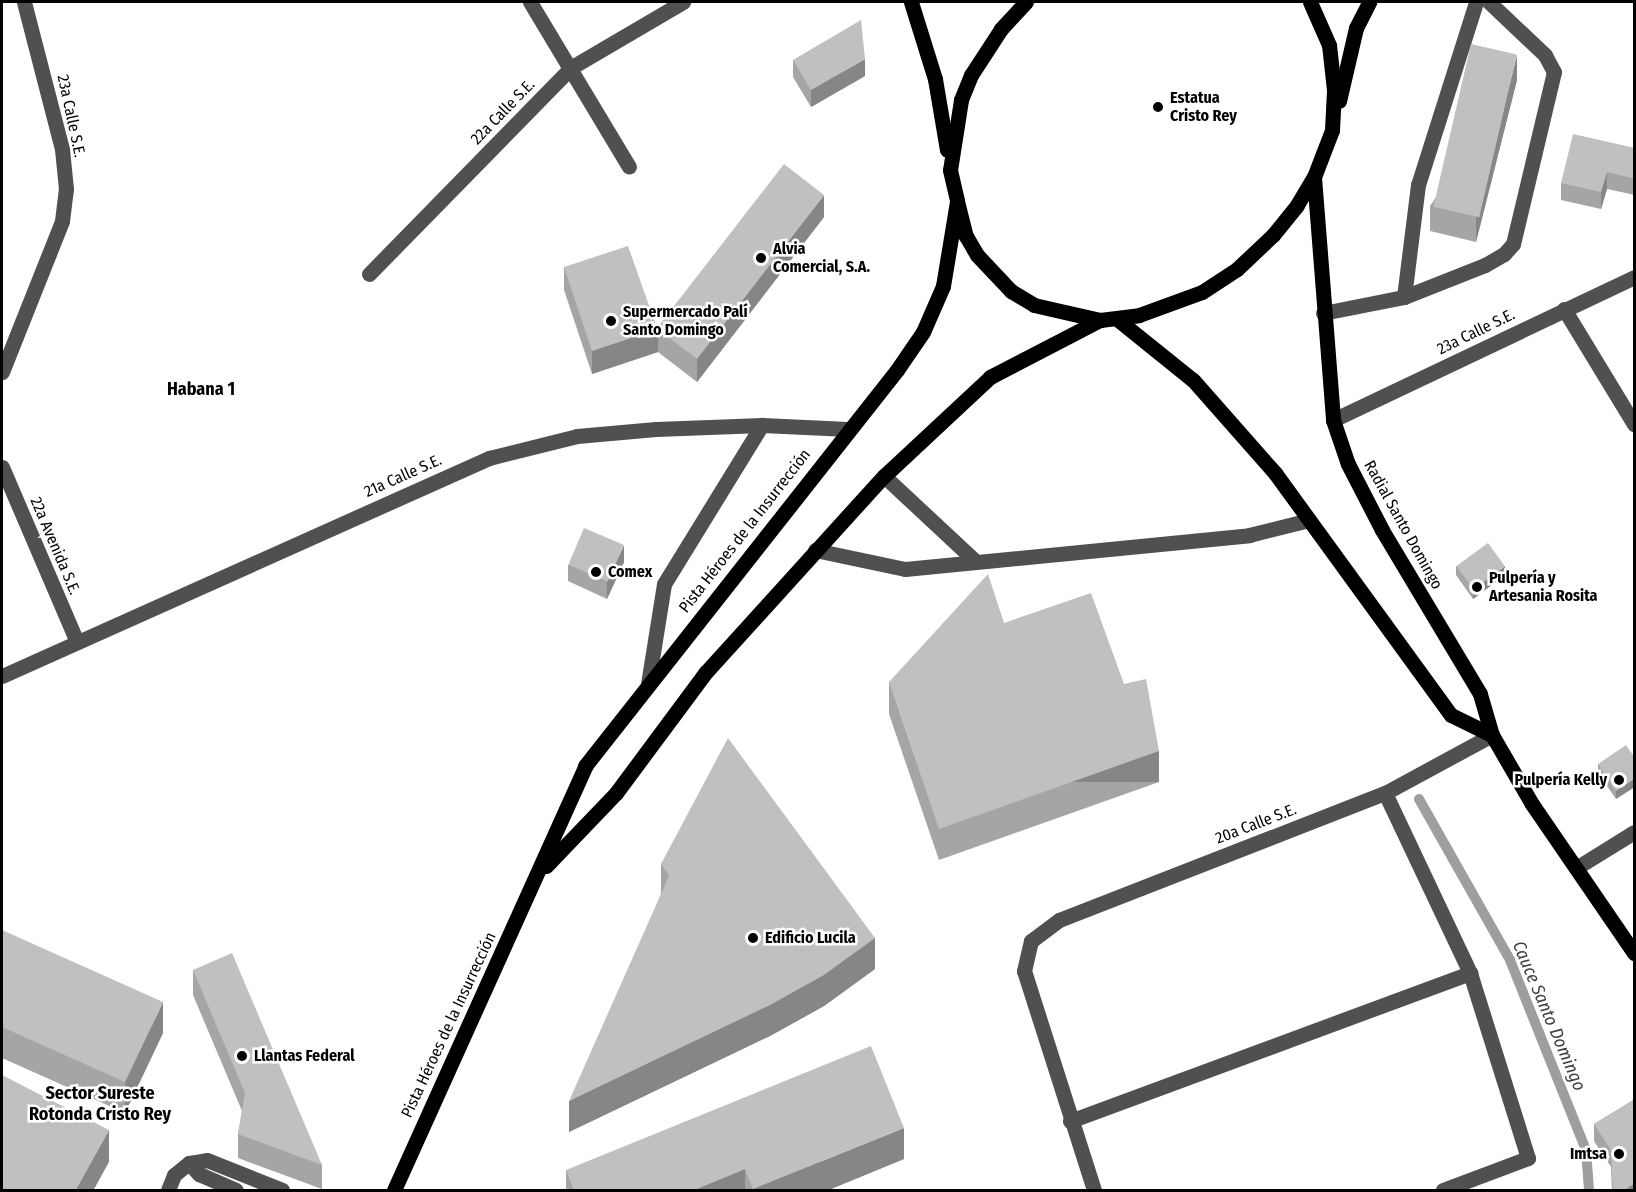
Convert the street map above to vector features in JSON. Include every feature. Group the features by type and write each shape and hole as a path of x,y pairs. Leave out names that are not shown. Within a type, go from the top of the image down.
{"main road":[{"path":"911,2 935,79 950,170 966,236 977,255 1011,291 1034,305 1060,314 1100,320 1117,319 1174,305 1237,269 1273,235 1314,177 1332,130 1356,28 1369,2"},
{"path":"950,170 955,126 971,75 1001,29 1026,2"},
{"path":"1310,2 1329,45 1334,90 1332,130"},
{"name":"Radial Santo Domingo","path":"1314,177 1333,420 1348,464 1368,504 1480,694 1492,735 1532,804 1635,953"},
{"name":"Pista Héroes de la Insurrección","path":"394,1191 538,875 585,766 848,429 897,370 937,307 947,268 957,201"},
{"path":"1117,319 1193,380 1275,473 1451,715 1492,735"},
{"name":"Pista Héroes de la Insurrección","path":"538,875 616,793 706,672 884,476 990,377 1100,320"}],"street":[{"name":"23a Calle S.E.","path":"2,372 62,221 66,189 62,149 24,2"},
{"path":"530,2 572,68 629,167"},
{"name":"22a Calle S.E.","path":"369,274 572,68 683,2"},
{"path":"1404,297 1418,185 1476,2"},
{"path":"1323,313 1404,297 1485,265 1504,254 1513,244 1554,72 1545,55 1489,2"},
{"name":"23a Calle S.E.","path":"1333,420 1635,277"},
{"path":"1564,309 1635,424"},
{"path":"648,684 664,584 762,425"},
{"name":"21a Calle S.E.","path":"2,676 76,640 489,458 577,436 762,425 848,429"},
{"name":"22a Avenida S.E.","path":"2,467 76,640"},
{"path":"884,476 975,561"},
{"path":"815,550 905,569 1249,535 1309,520"},
{"name":"20a Calle S.E.","path":"1070,1121 1024,971 1031,941 1059,920 1385,793 1492,735"},
{"path":"1385,793 1470,973 1528,1158 1443,1191"},
{"path":"1576,868 1635,832"},
{"path":"1094,1191 1070,1121 1470,973"},
{"path":"168,1191 174,1175 189,1163 207,1160 282,1191"},
{"path":"189,1163 199,1174 236,1191"}],"building":[{"path":"861,20 865,59 811,90 793,60"},
{"path":"1471,44 1517,55 1479,217 1433,207"},
{"path":"1573,134 1635,148 1635,179 1607,172 1601,192 1561,183"},
{"path":"784,164 824,195 697,359 658,329 592,351 564,267 628,246 657,328"},
{"path":"584,528 624,545 608,582 568,565"},
{"name":"Pulpería y Artesania Rosita","path":"1488,543 1505,566 1473,589 1456,566"},
{"path":"988,574 1004,623 1091,593 1124,684 1146,679 1159,751 939,829 889,682"},
{"name":"Edificio Lucila","path":"728,738 875,938 824,975 770,1005 569,1101 669,876 661,864"},
{"name":"Pulpería Kelly","path":"1626,745 1635,758 1635,778 1616,791 1598,764"},
{"path":"2,930 163,1002 125,1082 2,1027"},
{"name":"Llantas Federal","path":"232,953 322,1165 238,1134 245,1093 193,970"},
{"path":"871,1046 904,1128 753,1189 745,1169 692,1191 574,1191 566,1170"},
{"path":"2,1075 109,1130 75,1191 2,1191"},
{"name":"Imtsa","path":"1635,1099 1635,1183 1623,1191 1613,1191 1611,1150 1594,1124"}],"waterway":[{"name":"Cauce Santo Domingo","path":"1419,799 1510,960 1586,1150 1589,1190"}],"place":[{"name":"Estatua Cristo Rey","path":"1158,107"},
{"name":"Alvia Comercial, S.A.","path":"761,258"},
{"name":"Supermercado Palí Santo Domingo","path":"611,321"},
{"name":"Comex","path":"596,572"},
{"name":"Pulpería y Artesania Rosita","path":"1477,587"},
{"name":"Pulpería Kelly","path":"1619,780"},
{"name":"Edificio Lucila","path":"753,938"},
{"name":"Llantas Federal","path":"242,1056"},
{"name":"Imtsa","path":"1619,1154"}],"district":[{"name":"Habana 1","path":"201,389"},
{"name":"Sector Sureste Rotonda Cristo Rey","path":"100,1104"}]}
